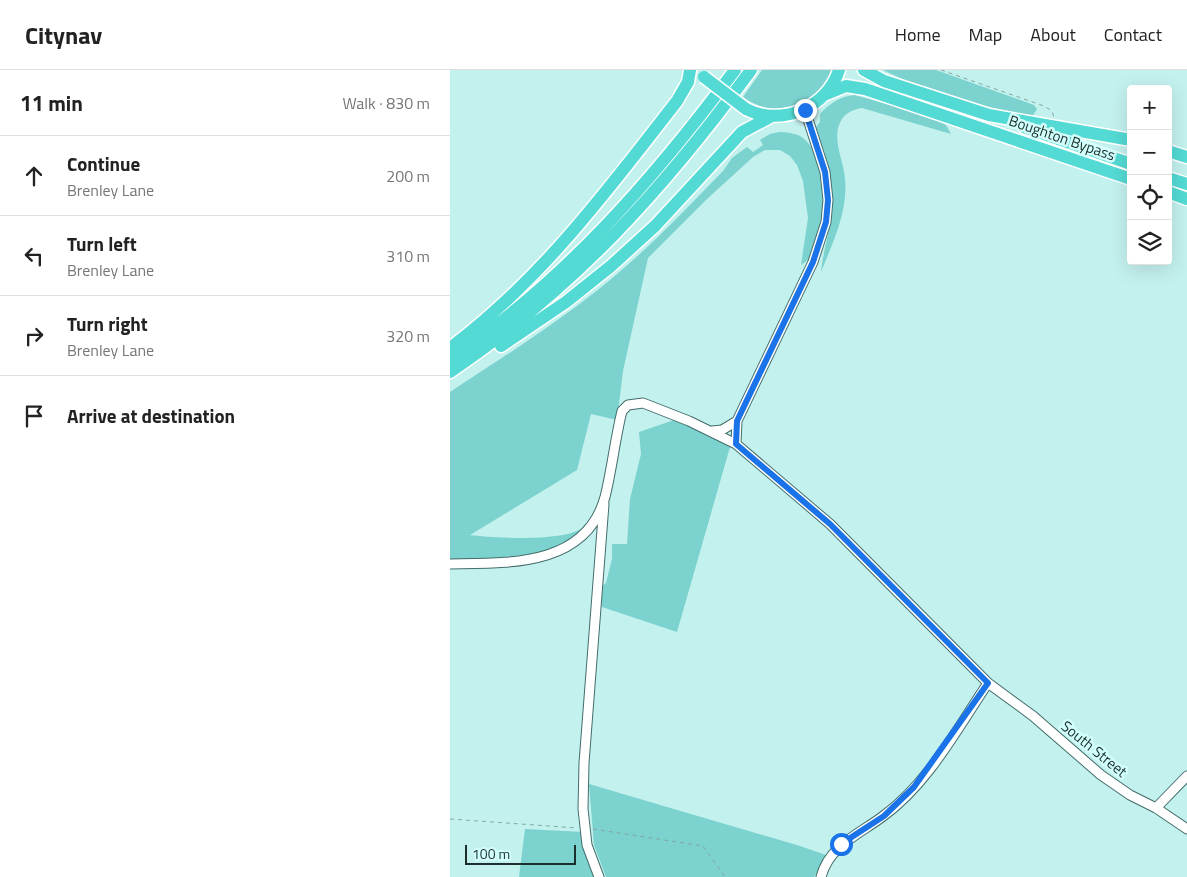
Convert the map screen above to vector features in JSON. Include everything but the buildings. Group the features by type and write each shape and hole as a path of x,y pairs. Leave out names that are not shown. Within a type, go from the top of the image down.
{"highway":[{"path":"450,348 522,288 569,237 677,101 688,82 690,70"},
{"path":"450,359 526,302 600,234 663,163 735,70"},
{"path":"450,373 544,302 615,235 685,157 751,70"},
{"path":"700,74 746,109 772,116 789,115 805,110 824,95 839,70"},
{"path":"864,70 884,81 989,115 1127,139"},
{"name":"Boughton Bypass","path":"824,95 846,86 857,87 1127,178"},
{"name":"Boughton Bypass","path":"989,115 1127,163"},
{"path":"450,373 481,358 590,284 655,226 742,132 772,116"},
{"path":"1172,152 1187,157"},
{"path":"1172,179 1187,184"},
{"path":"1172,193 1187,198"}],"street":[{"path":"736,444 737,421 813,262 828,211 827,181 820,153 805,110"},
{"name":"South Street","path":"604,499 616,433 622,411 628,405 643,403 712,431 736,444 830,524 988,683 1033,716 1101,776 1156,808 1187,829"},
{"path":"712,431 722,430 737,421"},
{"path":"450,564 522,560 565,549 590,528 604,499"},
{"path":"599,877 587,845 583,809 584,763 604,499"},
{"path":"822,877 830,858 841,844 884,816 914,787 988,683"},
{"path":"1156,808 1187,776"}],"path":[{"path":"941,70 1044,106 1052,111 1054,120"},
{"path":"450,818 585,828 703,846 726,877"}],"shaded area":[{"path":"762,70 832,70 816,94 794,107 782,109 756,104 743,97"},
{"path":"883,70 936,70 1034,105 1037,109 1032,117 994,108 937,92"},
{"path":"855,95 934,118 946,125 951,134 862,108 845,115 837,132 845,179 844,203 839,227 821,272 833,203 829,170 816,127 820,122 820,114 828,107 840,99"},
{"path":"782,132 798,135 806,141 817,160 821,171 824,196 822,222 808,260 801,265 808,218 803,181 797,165 790,156 780,150 765,150 753,157 707,199 648,258 623,371 617,420 591,414 577,470 470,535 545,537 573,532 582,528 587,521 576,539 548,551 514,556 450,560 450,392 555,322 616,275 684,211 723,171 732,158 747,147 753,152 763,145 760,140 770,134"},
{"path":"677,419 730,447 677,632 602,607 599,588 606,583 612,559 612,544 627,544 630,499 641,454 639,432"},
{"path":"589,784 829,856 814,877 606,877 594,845"},
{"path":"525,829 584,832 597,877 519,877"}],"route":[{"path":"805,110 824,165 827,181 828,211 826,222 813,262 737,421 735,430 736,444 830,524 988,683 914,787 884,816 841,844"}]}
